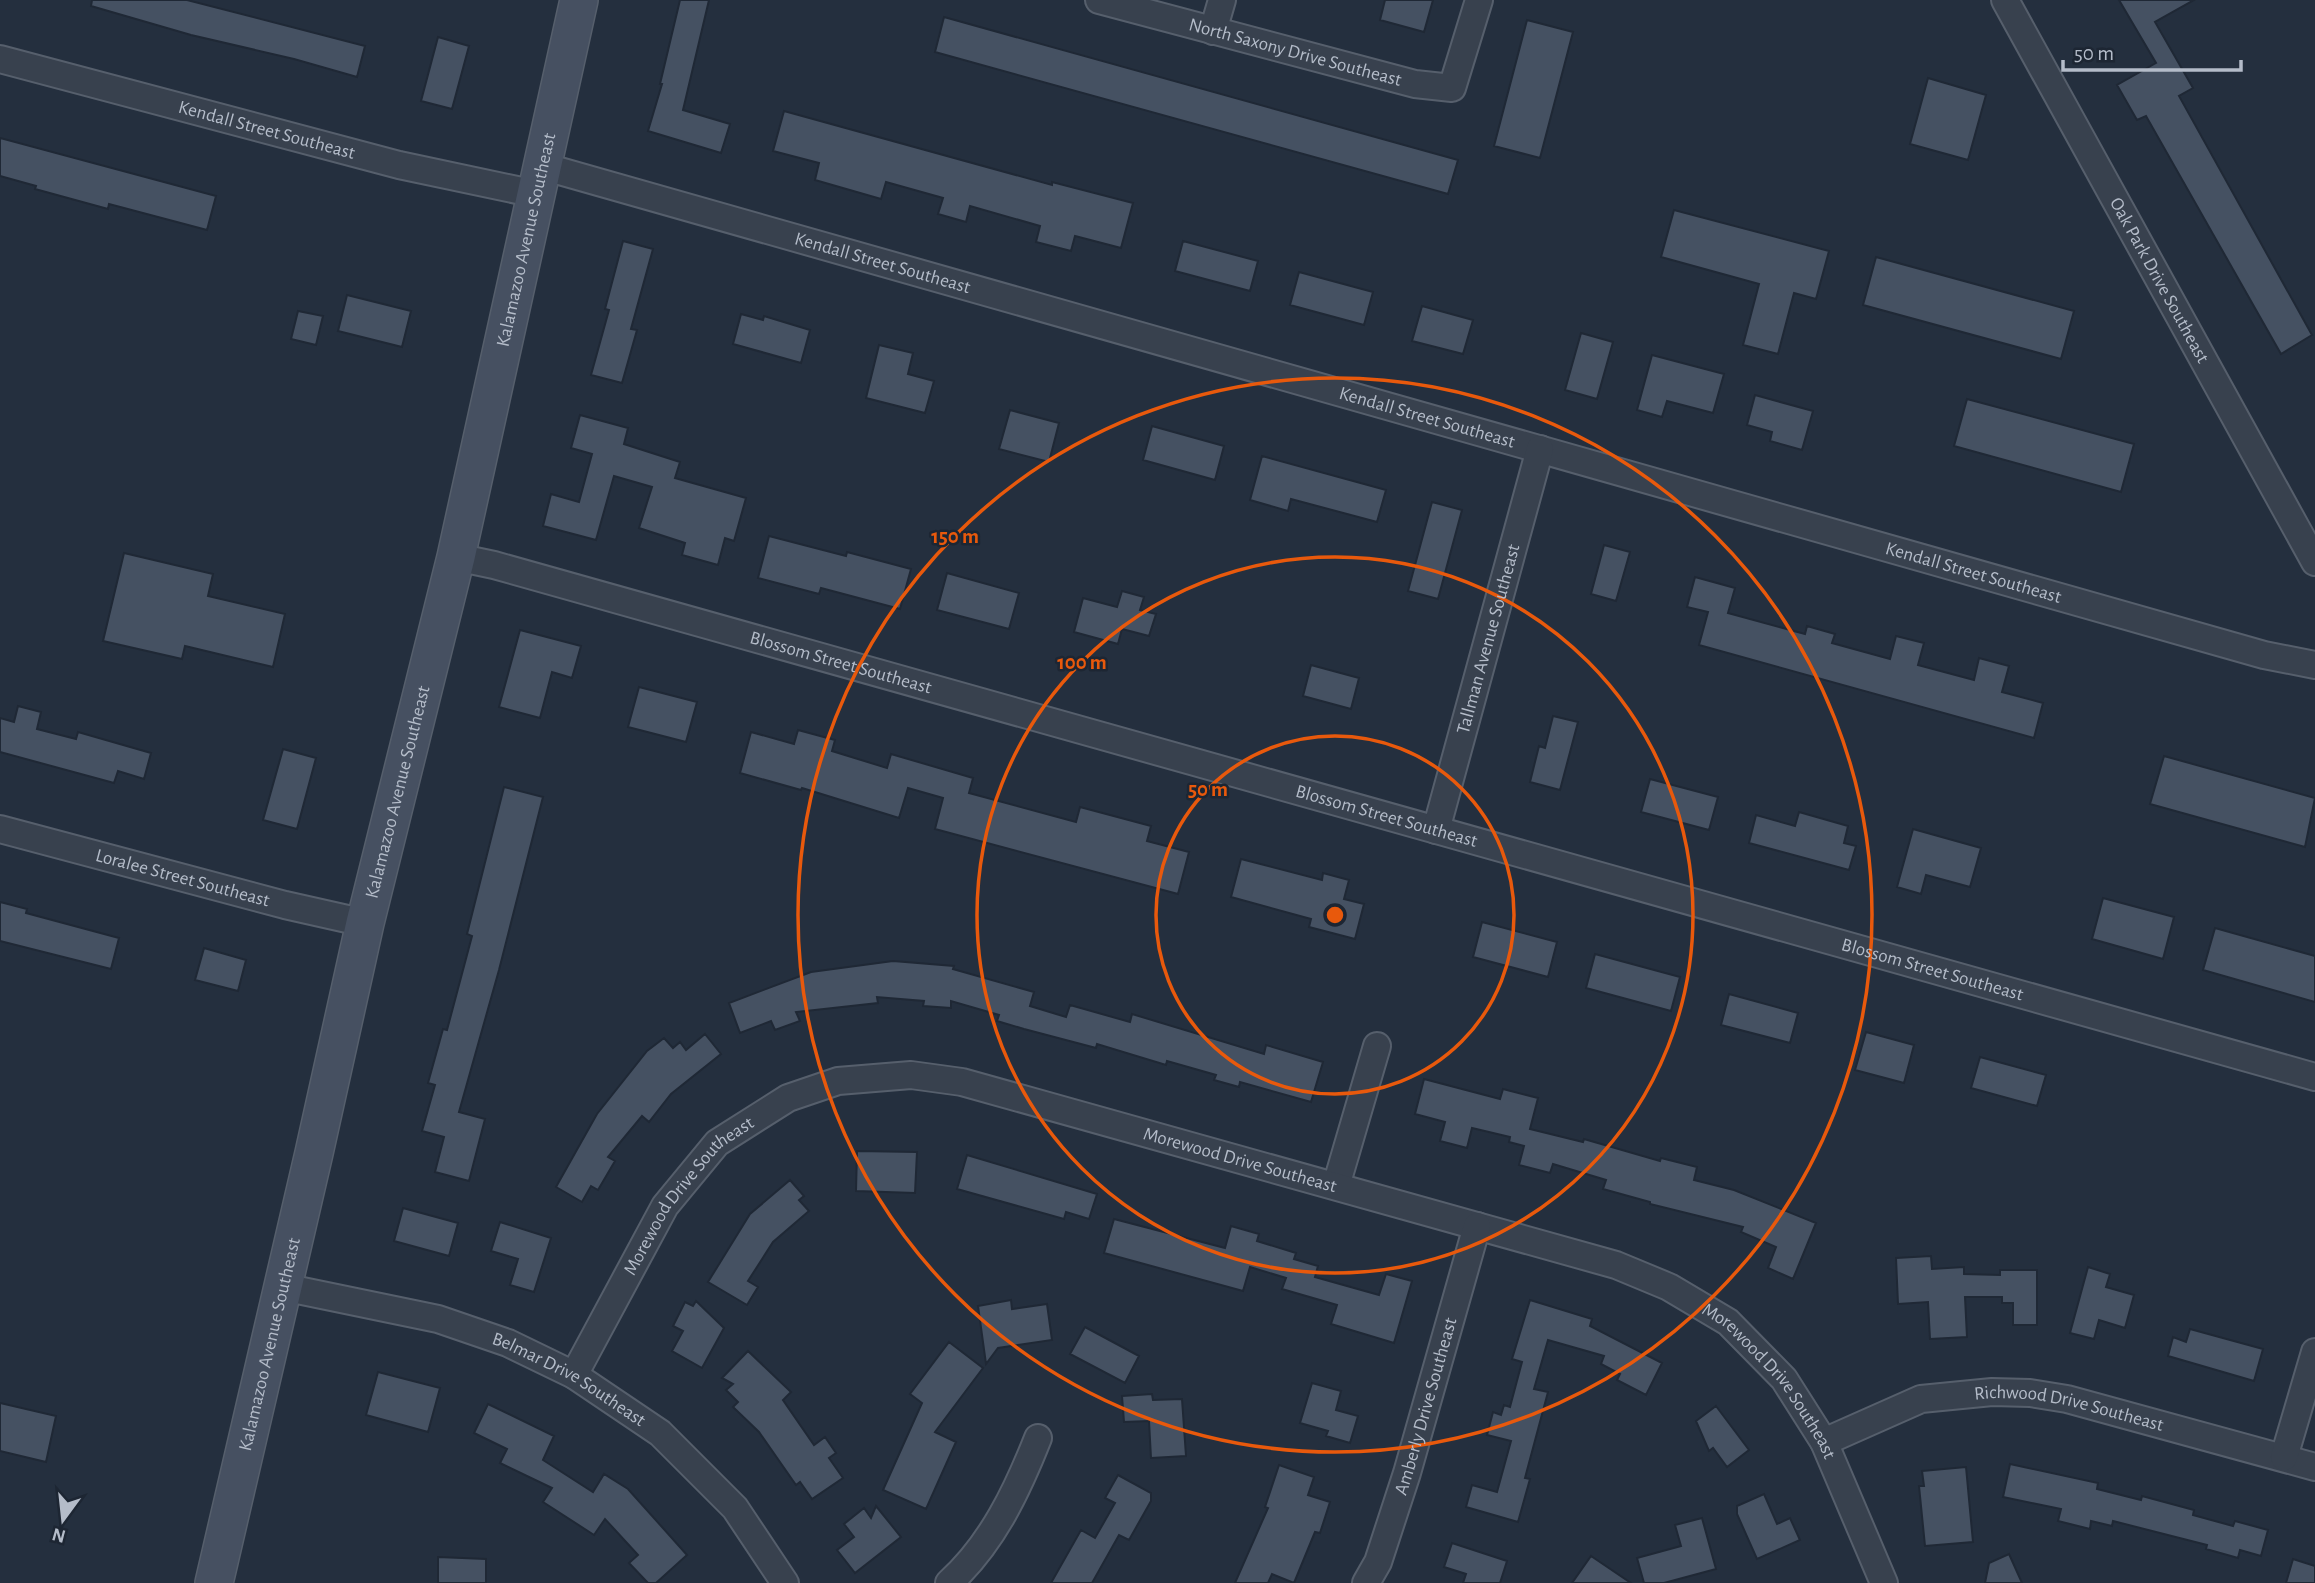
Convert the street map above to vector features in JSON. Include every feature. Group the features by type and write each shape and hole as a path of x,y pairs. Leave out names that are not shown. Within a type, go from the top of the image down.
{"main road":[{"name":"Kalamazoo Avenue Southeast","path":"214,1583 365,923 456,557 579,0"}],"street":[{"name":"North Saxony Drive Southeast","path":"1099,0 1415,84 1452,88 1479,0"},
{"path":"1213,31 1222,0"},
{"name":"Oak Park Drive Southeast","path":"2005,0 2315,562"},
{"name":"Kendall Street Southeast","path":"0,59 399,165 539,180 1540,449 2264,655 2315,665"},
{"name":"Tallman Avenue Southeast","path":"1436,830 1540,449"},
{"name":"Blossom Street Southeast","path":"456,557 494,565 2315,1077"},
{"name":"Loralee Street Southeast","path":"0,829 285,905 365,923"},
{"path":"1336,1186 1377,1046"},
{"name":"Morewood Drive Southeast","path":"574,1375 665,1206 717,1143 788,1098 838,1081 911,1075 962,1082 1616,1265 1669,1287 1728,1322 1784,1379 1824,1442 1875,1580"},
{"name":"Amberly Drive Southeast","path":"1366,1583 1378,1562 1407,1473 1477,1226"},
{"name":"Belmar Drive Southeast","path":"283,1287 438,1319 508,1343 574,1375 660,1433 735,1508 785,1583"},
{"path":"2284,1457 2315,1352"},
{"name":"Richwood Drive Southeast","path":"1824,1442 1922,1399 1992,1392 2030,1393 2067,1399 2315,1466"},
{"path":"949,1583 997,1525 1018,1489 1038,1438"}],"building":[{"path":"92,0 187,0 365,46 357,77 191,35 91,6"},
{"path":"680,0 709,0 683,110 730,124 721,153 648,131 662,84"},
{"path":"1385,0 1433,0 1424,32 1380,20"},
{"path":"2119,0 2194,0 2155,22 2193,88 2179,96 2312,335 2281,354 2146,116 2137,120 2117,85 2156,63"},
{"path":"944,17 1458,160 1448,194 935,52"},
{"path":"1527,20 1573,32 1540,158 1494,146"},
{"path":"438,37 469,46 452,109 421,101"},
{"path":"1928,78 1986,95 1968,160 1910,144"},
{"path":"784,111 1052,185 1052,182 1133,203 1121,248 1075,236 1071,251 1036,242 1040,226 970,206 966,222 938,214 943,198 886,182 881,199 815,180 819,163 773,151"},
{"path":"0,138 216,196 207,230 109,204 108,209 35,189 36,186 0,176"},
{"path":"1674,210 1829,251 1816,299 1794,293 1778,354 1743,345 1759,284 1661,257"},
{"path":"623,241 653,249 631,329 637,330 622,383 591,375 609,310 605,309"},
{"path":"1183,241 1258,261 1250,291 1175,271"},
{"path":"1876,257 2074,311 2061,359 1863,305"},
{"path":"1299,272 1373,292 1364,325 1290,305"},
{"path":"347,295 411,311 402,347 338,331"},
{"path":"1422,306 1473,320 1463,354 1412,341"},
{"path":"298,311 323,316 316,345 291,339"},
{"path":"741,314 763,320 764,316 810,330 801,363 733,344"},
{"path":"1581,333 1613,342 1597,399 1565,390"},
{"path":"879,345 913,353 908,374 934,381 925,413 866,398"},
{"path":"1652,355 1724,374 1713,413 1667,401 1662,417 1637,410"},
{"path":"1755,395 1813,411 1802,450 1770,441 1772,432 1747,425"},
{"path":"1967,399 2134,444 2121,492 1954,446"},
{"path":"1010,410 1059,423 1049,462 999,449"},
{"path":"580,415 628,428 624,444 680,462 675,478 746,498 734,541 725,538 718,565 682,555 685,543 639,528 652,487 614,476 596,540 543,526 551,494 579,502 592,454 571,448"},
{"path":"1152,426 1224,446 1215,480 1143,460"},
{"path":"1262,456 1386,490 1377,522 1291,499 1288,511 1250,500"},
{"path":"1432,502 1462,510 1438,599 1408,591"},
{"path":"769,536 911,569 900,609 821,588 819,594 758,578"},
{"path":"1604,545 1630,552 1616,601 1591,594"},
{"path":"124,553 213,574 208,596 285,614 273,667 185,646 182,659 103,641"},
{"path":"947,573 1019,593 1009,629 937,610"},
{"path":"1695,577 1735,588 1728,613 1805,634 1807,626 1835,634 1832,643 1890,659 1896,636 1924,643 1918,665 1974,680 1979,658 2009,666 2002,692 2043,703 2034,738 1699,645 1708,612 1687,607"},
{"path":"1122,591 1144,597 1140,610 1156,614 1149,636 1122,629 1118,644 1074,632 1083,598 1117,607"},
{"path":"520,630 581,646 572,678 552,672 540,718 499,707"},
{"path":"1311,665 1359,678 1351,709 1303,696"},
{"path":"639,687 697,702 686,742 628,727"},
{"path":"18,706 41,712 37,729 76,739 78,732 151,753 144,779 118,771 114,783 0,752 0,718 14,722"},
{"path":"1553,716 1578,722 1560,790 1530,782 1539,746 1545,748"},
{"path":"798,730 835,740 832,751 887,768 891,754 973,778 969,793 1076,822 1080,807 1151,826 1147,841 1189,852 1178,894 935,829 943,798 908,788 899,818 802,788 801,790 740,773 751,732 794,744"},
{"path":"283,749 316,758 297,829 263,820"},
{"path":"2164,756 2315,798 2305,847 2150,804"},
{"path":"1650,779 1718,797 1709,830 1641,812"},
{"path":"504,787 543,797 459,1112 485,1119 469,1181 435,1172 444,1137 422,1131 435,1085 428,1083 443,1029 447,1030 472,936 467,934"},
{"path":"1799,812 1848,826 1844,843 1856,846 1849,870 1749,843 1756,815 1795,826"},
{"path":"1913,829 1981,848 1970,887 1926,875 1921,894 1897,887"},
{"path":"1241,859 1322,880 1323,873 1349,880 1344,899 1364,904 1355,939 1309,927 1311,919 1231,897"},
{"path":"2103,898 2174,917 2163,959 2092,939"},
{"path":"0,902 27,909 26,913 119,938 111,969 0,941"},
{"path":"1482,922 1557,942 1548,977 1473,957"},
{"path":"2215,928 2315,956 2315,1002 2203,970"},
{"path":"204,948 246,960 238,991 195,980"},
{"path":"1595,954 1680,977 1671,1011 1586,988"},
{"path":"893,961 954,966 953,969 1034,992 1030,1006 1066,1017 1070,1005 1130,1022 1132,1014 1264,1054 1266,1045 1323,1062 1311,1102 1240,1082 1239,1087 1214,1080 1216,1075 1167,1061 1166,1065 1097,1044 1096,1048 1024,1029 997,1021 999,1015 951,1001 951,1008 923,1006 924,1001 877,997 878,1003 796,1012 800,1021 775,1030 771,1021 740,1033 729,1003 811,972"},
{"path":"1729,994 1798,1013 1790,1043 1721,1025"},
{"path":"1866,1032 1914,1045 1904,1083 1855,1070"},
{"path":"705,1034 721,1054 671,1094 649,1122 642,1116 608,1157 615,1161 598,1190 591,1186 582,1202 556,1187 597,1114 647,1051 664,1038 673,1048 680,1042 686,1050"},
{"path":"1980,1057 2046,1075 2037,1106 1971,1088"},
{"path":"1424,1079 1500,1099 1503,1089 1538,1098 1530,1129 1583,1142 1584,1139 1660,1161 1661,1158 1697,1167 1694,1180 1734,1190 1816,1223 1793,1279 1768,1268 1776,1247 1741,1232 1743,1227 1650,1204 1603,1189 1606,1180 1553,1164 1550,1173 1519,1165 1524,1146 1509,1142 1510,1137 1472,1128 1467,1148 1440,1141 1445,1122 1415,1114"},
{"path":"857,1151 917,1152 915,1193 856,1191"},
{"path":"967,1155 1097,1194 1089,1219 1066,1212 1064,1219 957,1189"},
{"path":"790,1180 804,1196 799,1200 809,1211 773,1242 748,1281 758,1287 747,1305 708,1282 750,1214"},
{"path":"403,1208 458,1223 449,1256 394,1241"},
{"path":"1114,1219 1225,1248 1231,1226 1259,1234 1257,1241 1296,1253 1294,1259 1318,1266 1315,1277 1379,1295 1386,1274 1412,1281 1394,1343 1331,1324 1337,1305 1282,1289 1286,1278 1250,1267 1243,1291 1104,1253"},
{"path":"500,1222 551,1238 534,1292 510,1285 518,1259 491,1251"},
{"path":"1931,1256 1932,1269 1964,1267 1964,1274 2000,1275 2000,1270 2037,1270 2037,1325 2013,1325 2013,1303 2002,1303 2002,1297 1965,1297 1967,1337 1930,1339 1928,1302 1898,1304 1896,1258"},
{"path":"2088,1267 2110,1274 2106,1287 2134,1295 2125,1328 2099,1320 2094,1339 2070,1333"},
{"path":"1011,1300 1012,1309 1047,1304 1052,1340 998,1348 986,1364 978,1306"},
{"path":"1530,1300 1592,1319 1590,1326 1662,1363 1646,1395 1617,1380 1620,1374 1601,1364 1604,1356 1548,1340 1534,1389 1548,1392 1525,1478 1530,1479 1518,1522 1466,1507 1472,1485 1497,1492 1511,1441 1487,1435 1493,1412 1501,1415 1504,1405 1510,1407 1522,1362 1512,1359"},
{"path":"696,1301 724,1328 702,1368 672,1351 683,1331 673,1326 685,1302 693,1306"},
{"path":"1085,1327 1139,1356 1125,1383 1070,1354"},
{"path":"2190,1329 2263,1349 2254,1381 2168,1356 2173,1337 2186,1342"},
{"path":"949,1342 983,1368 935,1432 956,1442 926,1509 883,1490 922,1403 910,1394"},
{"path":"748,1351 791,1392 783,1400 814,1445 825,1437 836,1453 829,1458 843,1478 812,1499 800,1482 796,1485 759,1432 733,1407 738,1402 726,1390 733,1384 722,1378"},
{"path":"378,1372 440,1388 428,1432 366,1415"},
{"path":"1312,1383 1341,1391 1336,1410 1358,1416 1350,1443 1326,1436 1328,1431 1300,1423"},
{"path":"1152,1394 1153,1400 1182,1399 1186,1456 1151,1458 1149,1421 1124,1422 1122,1396"},
{"path":"0,1403 56,1416 46,1462 0,1451"},
{"path":"488,1404 554,1436 543,1460 593,1492 604,1474 628,1489 687,1555 656,1583 648,1583 629,1563 638,1555 605,1519 594,1535 543,1502 552,1488 500,1463 507,1449 474,1433"},
{"path":"1716,1406 1749,1450 1727,1467 1713,1448 1709,1451 1696,1421"},
{"path":"2010,1464 2098,1483 2097,1489 2141,1500 2142,1496 2194,1510 2193,1515 2233,1526 2235,1521 2268,1530 2261,1556 2240,1550 2238,1558 2206,1549 2207,1545 2113,1521 2112,1526 2091,1521 2090,1529 2058,1521 2061,1509 2003,1497"},
{"path":"1279,1465 1314,1477 1308,1495 1330,1502 1320,1533 1315,1532 1294,1583 1272,1574 1268,1583 1235,1583 1268,1508 1265,1507"},
{"path":"1966,1467 1973,1542 1925,1546 1919,1486 1924,1486 1922,1471"},
{"path":"1118,1475 1151,1493 1151,1501 1129,1540 1119,1535 1092,1583 1051,1583 1081,1530 1095,1538 1115,1503 1105,1498"},
{"path":"1764,1494 1777,1524 1790,1518 1800,1540 1757,1559 1737,1514 1737,1506"},
{"path":"876,1506 901,1537 855,1573 837,1550 854,1537 844,1524 864,1508 871,1518"},
{"path":"1702,1518 1716,1569 1664,1583 1644,1583 1637,1558 1681,1546 1675,1525"},
{"path":"1452,1543 1507,1561 1500,1583 1463,1583 1466,1574 1444,1567"},
{"path":"2009,1554 2022,1583 1985,1583 1989,1563"},
{"path":"1591,1556 1631,1583 1572,1583"},
{"path":"438,1557 486,1559 486,1583 438,1583"},
{"path":"2293,1559 2315,1566 2315,1583 2286,1583"}]}
